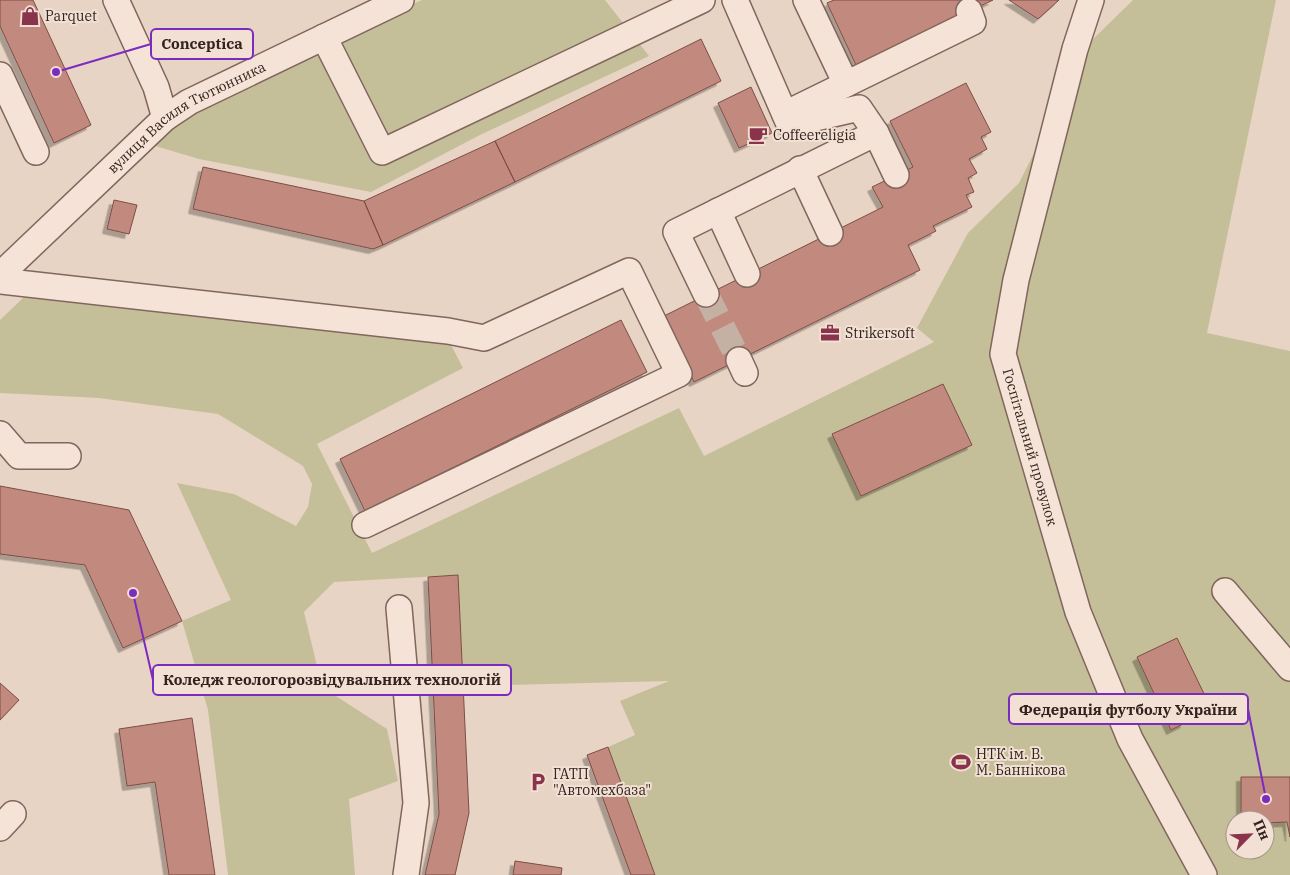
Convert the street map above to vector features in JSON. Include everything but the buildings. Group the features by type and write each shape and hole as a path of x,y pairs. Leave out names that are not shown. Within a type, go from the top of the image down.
{"street":[{"path":"116,0 156,87 165,118"},
{"name":"вулиця Василя Тютюнника","path":"0,275 165,118 189,102 402,0"},
{"path":"324,37 382,152 702,0"},
{"path":"735,0 789,124 859,108 876,132 896,175"},
{"path":"806,0 846,84"},
{"name":"Госпітальний провулок","path":"1091,0 1075,49 1016,280 1003,354 1078,612 1130,739 1204,875"},
{"path":"785,114 973,22 969,11"},
{"path":"0,75 36,152"},
{"path":"706,294 676,232 876,132"},
{"path":"800,169 830,233"},
{"path":"718,211 747,274"},
{"path":"0,281 448,331 484,338 629,271 679,374 365,525"},
{"path":"0,434 19,456 68,456"},
{"path":"1225,591 1290,668"},
{"path":"398,608 416,803 406,875"}],"shaded area":[{"path":"422,0 605,0 649,56 480,135 371,192 199,159 152,145 215,101 248,82 317,47"},
{"path":"1133,0 1276,0 1207,333 1290,351 1290,875 655,875 608,747 635,735 620,701 669,681 463,686 458,575 334,582 304,612 322,687 387,729 398,781 349,799 355,875 228,875 208,710 182,621 231,600 177,483 234,494 296,526 308,507 312,484 303,466 218,414 99,398 0,393 0,320 24,297 424,338 447,337 463,368 317,444 372,553 679,408 704,456 934,342 917,328 968,233 1019,183 1089,43"}],"tunnel":[{"path":"706,294 739,360"}],"place":[{"name":"Parquet","path":"30,16"},
{"name":"Conceptica","path":"56,72"},
{"name":"Coffeereligia","path":"758,135"},
{"name":"Strikersoft","path":"830,333"},
{"name":"Коледж геологорозвідувальних технологій","path":"133,593"},
{"name":"НТК ім. В. М. Баннікова","path":"961,762"},
{"name":"ГАТП \"Автомехбаза\"","path":"538,782"},
{"name":"Федерація футболу України","path":"1266,799"}]}
